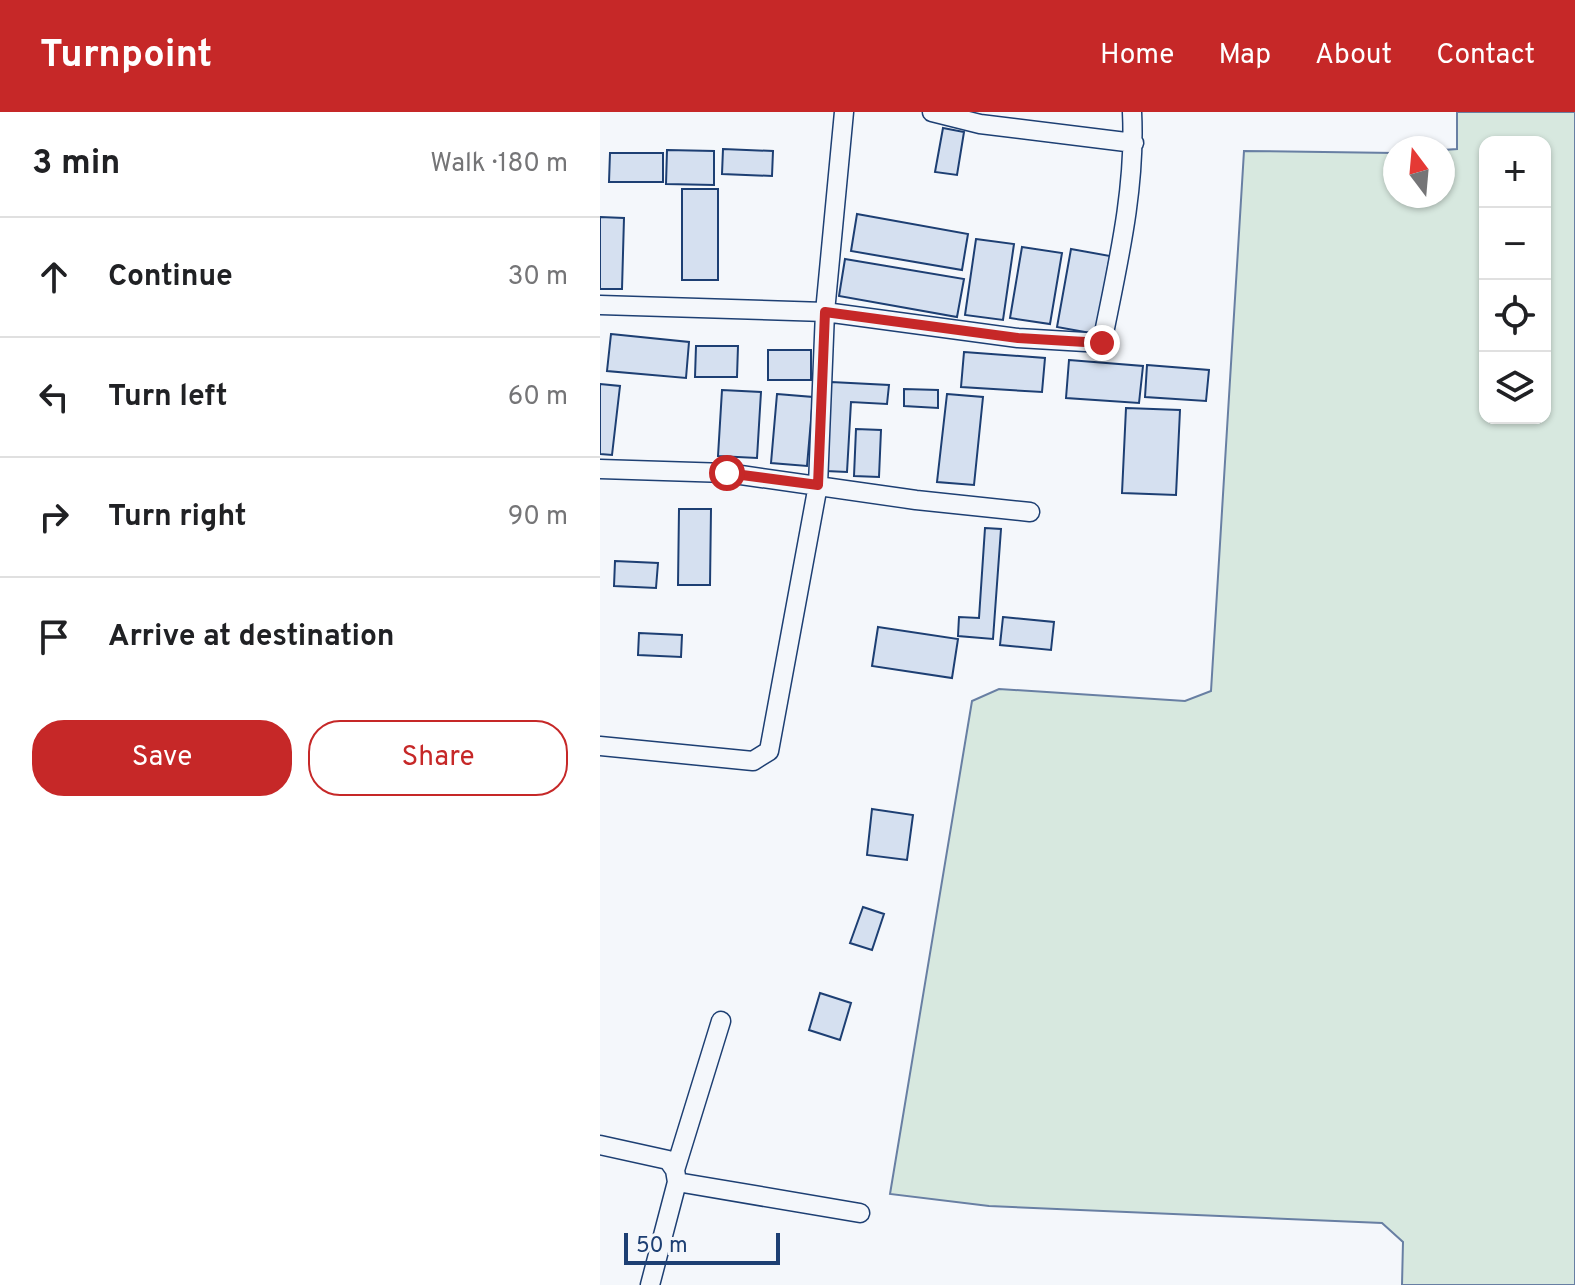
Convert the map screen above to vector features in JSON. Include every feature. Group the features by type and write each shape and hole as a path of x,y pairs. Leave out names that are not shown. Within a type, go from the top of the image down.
{"street":[{"path":"600,746 753,761 769,751 818,485 825,312 844,112"},
{"path":"932,112 980,124 1134,143"},
{"path":"600,305 825,312 1018,338 1102,343 1127,219 1134,143 1132,112"},
{"path":"600,469 727,473 916,500 1030,512"},
{"path":"650,1285 676,1176 721,1021"},
{"path":"600,1145 668,1160 676,1176"},
{"path":"676,1176 860,1213"}],"shaded area":[{"path":"1457,112 1575,112 1575,1285 1402,1285 1403,1242 1382,1223 989,1206 890,1194 972,701 999,689 1185,701 1211,691 1244,151 1383,153 1383,208 1455,208"}],"building":[{"path":"943,128 964,132 957,175 935,172"},
{"path":"723,149 773,151 772,176 722,174"},
{"path":"667,150 714,151 714,185 666,184"},
{"path":"610,153 663,153 663,182 609,182"},
{"path":"682,189 718,189 718,280 682,280"},
{"path":"857,214 968,234 962,270 851,251"},
{"path":"600,217 624,218 622,289 600,289"},
{"path":"976,239 1014,244 1003,320 965,315"},
{"path":"1022,247 1062,253 1050,324 1010,318"},
{"path":"1071,249 1110,256 1096,334 1057,327"},
{"path":"845,259 964,279 957,317 839,296"},
{"path":"611,334 689,342 686,378 607,371"},
{"path":"696,346 738,346 737,377 695,377"},
{"path":"768,350 811,350 811,380 768,380"},
{"path":"964,352 1045,358 1042,392 961,387"},
{"path":"1069,360 1143,366 1139,403 1066,398"},
{"path":"1147,365 1209,370 1206,401 1145,397"},
{"path":"831,382 889,385 887,404 851,402 847,472 826,471"},
{"path":"600,384 620,386 612,455 600,454"},
{"path":"904,389 938,390 938,408 904,406"},
{"path":"722,390 761,392 757,458 718,456"},
{"path":"777,394 813,397 807,466 771,463"},
{"path":"947,394 983,397 974,485 937,482"},
{"path":"1126,408 1180,410 1176,495 1122,493"},
{"path":"856,429 881,430 879,477 854,476"},
{"path":"679,509 711,509 710,585 678,585"},
{"path":"985,528 1001,529 993,639 958,636 959,617 979,618"},
{"path":"615,561 658,563 656,588 614,586"},
{"path":"1003,617 1054,622 1051,650 1000,645"},
{"path":"878,627 958,639 952,678 872,666"},
{"path":"639,633 682,635 681,657 638,655"},
{"path":"872,809 913,815 907,860 867,855"},
{"path":"863,907 884,914 872,950 850,943"},
{"path":"820,993 851,1003 840,1040 809,1030"}],"route":[{"path":"727,473 818,485 825,312 1018,338 1102,343"}]}
